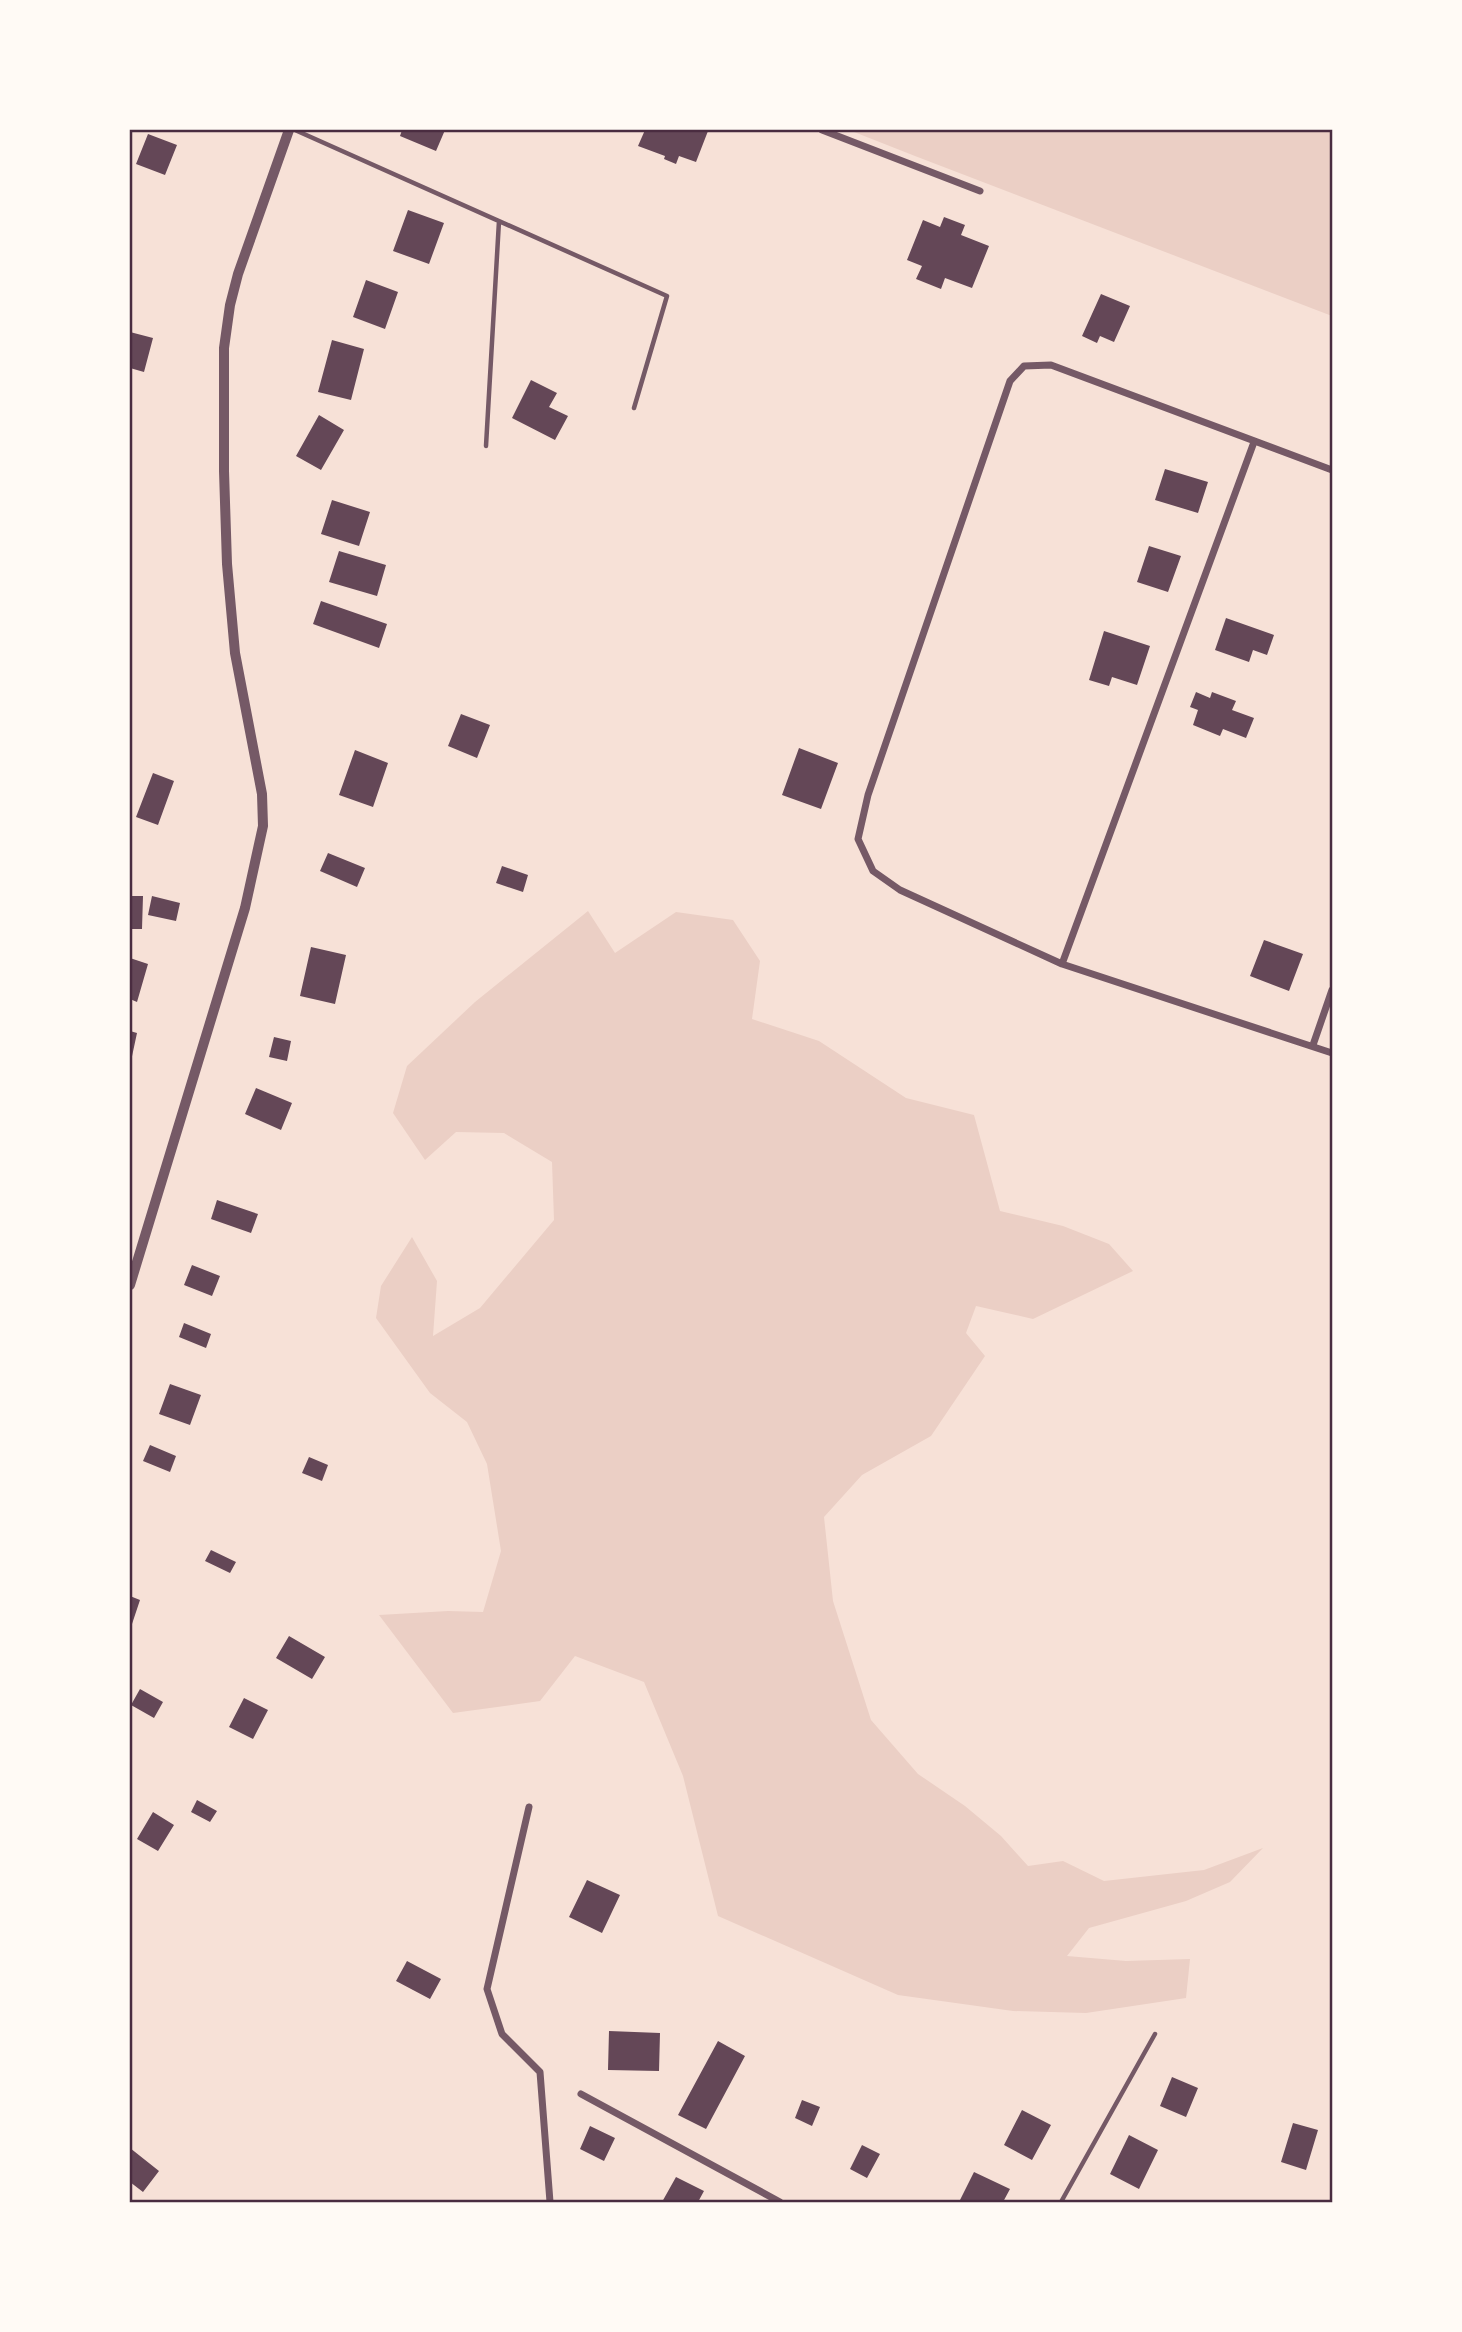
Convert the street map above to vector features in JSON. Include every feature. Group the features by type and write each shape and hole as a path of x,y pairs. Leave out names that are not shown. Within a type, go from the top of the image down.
{"street":[{"path":"130,1285 246,908 262,826 262,794 235,653 227,564 224,348 238,274 289,130"},
{"path":"822,130 980,191"},
{"path":"1332,470 1051,365 1024,366 1010,380 868,795 858,839 873,871 900,890 1062,964 1332,1053"},
{"path":"1062,964 1254,442"},
{"path":"1313,1045 1332,990"},
{"path":"529,1807 486,1989 502,2034 540,2072 550,2203"},
{"path":"581,2094 780,2203"}],"lane":[{"path":"295,130 667,296 634,408"},
{"path":"486,446 499,221"},
{"path":"1060,2203 1155,2034"}],"shaded area":[{"path":"849,130 1332,130 1332,316 915,156"},
{"path":"588,911 615,953 676,912 733,920 760,961 752,1019 819,1041 906,1098 974,1115 1000,1211 1063,1226 1109,1244 1133,1271 1033,1319 976,1306 966,1333 985,1356 931,1436 862,1475 824,1517 833,1601 871,1720 918,1774 965,1806 1001,1836 1028,1866 1063,1861 1104,1881 1204,1870 1263,1848 1230,1882 1186,1901 1089,1928 1067,1956 1126,1961 1190,1959 1186,1998 1086,2013 1013,2011 898,1995 718,1916 683,1776 644,1682 575,1656 540,1701 453,1713 379,1615 483,1612 501,1551 487,1464 467,1422 430,1393 376,1318 381,1286 412,1237 437,1281 433,1336 480,1308 554,1220 552,1162 504,1133 456,1132 425,1160 393,1113 407,1066 475,1002"}],"building":[{"path":"402,130 445,130 436,151 400,136"},
{"path":"645,130 708,131 696,162 679,156 676,164 664,159 665,156 638,146"},
{"path":"148,134 177,145 165,175 136,164"},
{"path":"408,210 444,223 429,264 393,251"},
{"path":"944,217 965,225 961,235 989,246 972,288 945,278 941,289 916,279 922,266 907,260 923,220 940,227"},
{"path":"366,280 398,292 385,329 353,317"},
{"path":"1101,294 1130,306 1114,342 1100,336 1097,343 1082,336"},
{"path":"130,332 153,338 144,372 130,368"},
{"path":"332,340 364,349 351,400 318,392"},
{"path":"531,380 557,393 549,407 568,416 555,440 512,418"},
{"path":"319,415 344,430 321,470 296,456"},
{"path":"1165,469 1208,482 1198,513 1155,500"},
{"path":"332,500 370,512 359,546 321,534"},
{"path":"1149,546 1181,556 1168,592 1137,582"},
{"path":"339,551 386,565 377,596 329,582"},
{"path":"321,601 387,624 379,648 313,624"},
{"path":"1226,618 1274,635 1267,655 1253,650 1249,662 1215,650"},
{"path":"1104,631 1150,646 1137,685 1112,677 1109,686 1089,680"},
{"path":"1196,692 1210,698 1212,692 1236,701 1232,710 1254,718 1246,738 1223,729 1220,736 1193,725 1198,710 1190,707"},
{"path":"461,714 490,725 477,758 448,746"},
{"path":"799,748 838,763 821,809 782,795"},
{"path":"355,750 388,763 373,807 339,795"},
{"path":"153,773 174,781 158,825 136,817"},
{"path":"328,853 365,868 357,887 320,871"},
{"path":"502,866 528,875 523,892 496,883"},
{"path":"130,896 143,896 142,929 130,929"},
{"path":"152,896 180,903 176,921 148,915"},
{"path":"1264,940 1303,954 1289,991 1250,976"},
{"path":"311,947 346,955 335,1004 300,996"},
{"path":"130,958 148,964 137,1002 130,999"},
{"path":"130,1031 137,1033 131,1061 130,1061"},
{"path":"274,1037 291,1041 287,1061 269,1057"},
{"path":"256,1088 292,1103 281,1130 245,1114"},
{"path":"217,1200 258,1214 251,1233 211,1219"},
{"path":"192,1265 220,1276 212,1296 184,1285"},
{"path":"184,1323 211,1334 206,1348 179,1337"},
{"path":"170,1384 201,1395 190,1425 159,1414"},
{"path":"150,1445 176,1456 170,1472 143,1461"},
{"path":"309,1457 328,1465 322,1481 302,1473"},
{"path":"211,1550 236,1562 230,1573 205,1561"},
{"path":"130,1596 140,1600 130,1630"},
{"path":"289,1636 325,1657 312,1679 276,1658"},
{"path":"140,1689 163,1702 154,1718 131,1705"},
{"path":"244,1698 268,1710 253,1739 229,1727"},
{"path":"197,1800 217,1811 210,1822 191,1812"},
{"path":"153,1812 174,1825 158,1851 137,1839"},
{"path":"587,1880 620,1895 602,1933 569,1917"},
{"path":"407,1961 441,1979 430,1999 396,1981"},
{"path":"609,2031 660,2033 659,2071 608,2070"},
{"path":"718,2041 745,2056 706,2129 678,2115"},
{"path":"1172,2077 1198,2088 1186,2117 1160,2106"},
{"path":"802,2100 820,2107 812,2126 795,2118"},
{"path":"1022,2110 1051,2125 1032,2160 1004,2145"},
{"path":"1293,2123 1318,2130 1306,2170 1281,2162"},
{"path":"590,2126 615,2138 604,2161 580,2149"},
{"path":"1129,2135 1158,2150 1139,2189 1110,2174"},
{"path":"862,2145 880,2154 867,2178 850,2169"},
{"path":"130,2148 159,2171 143,2192 130,2182"},
{"path":"974,2172 1010,2189 1003,2202 959,2202"},
{"path":"676,2177 704,2191 698,2202 662,2202"}]}
